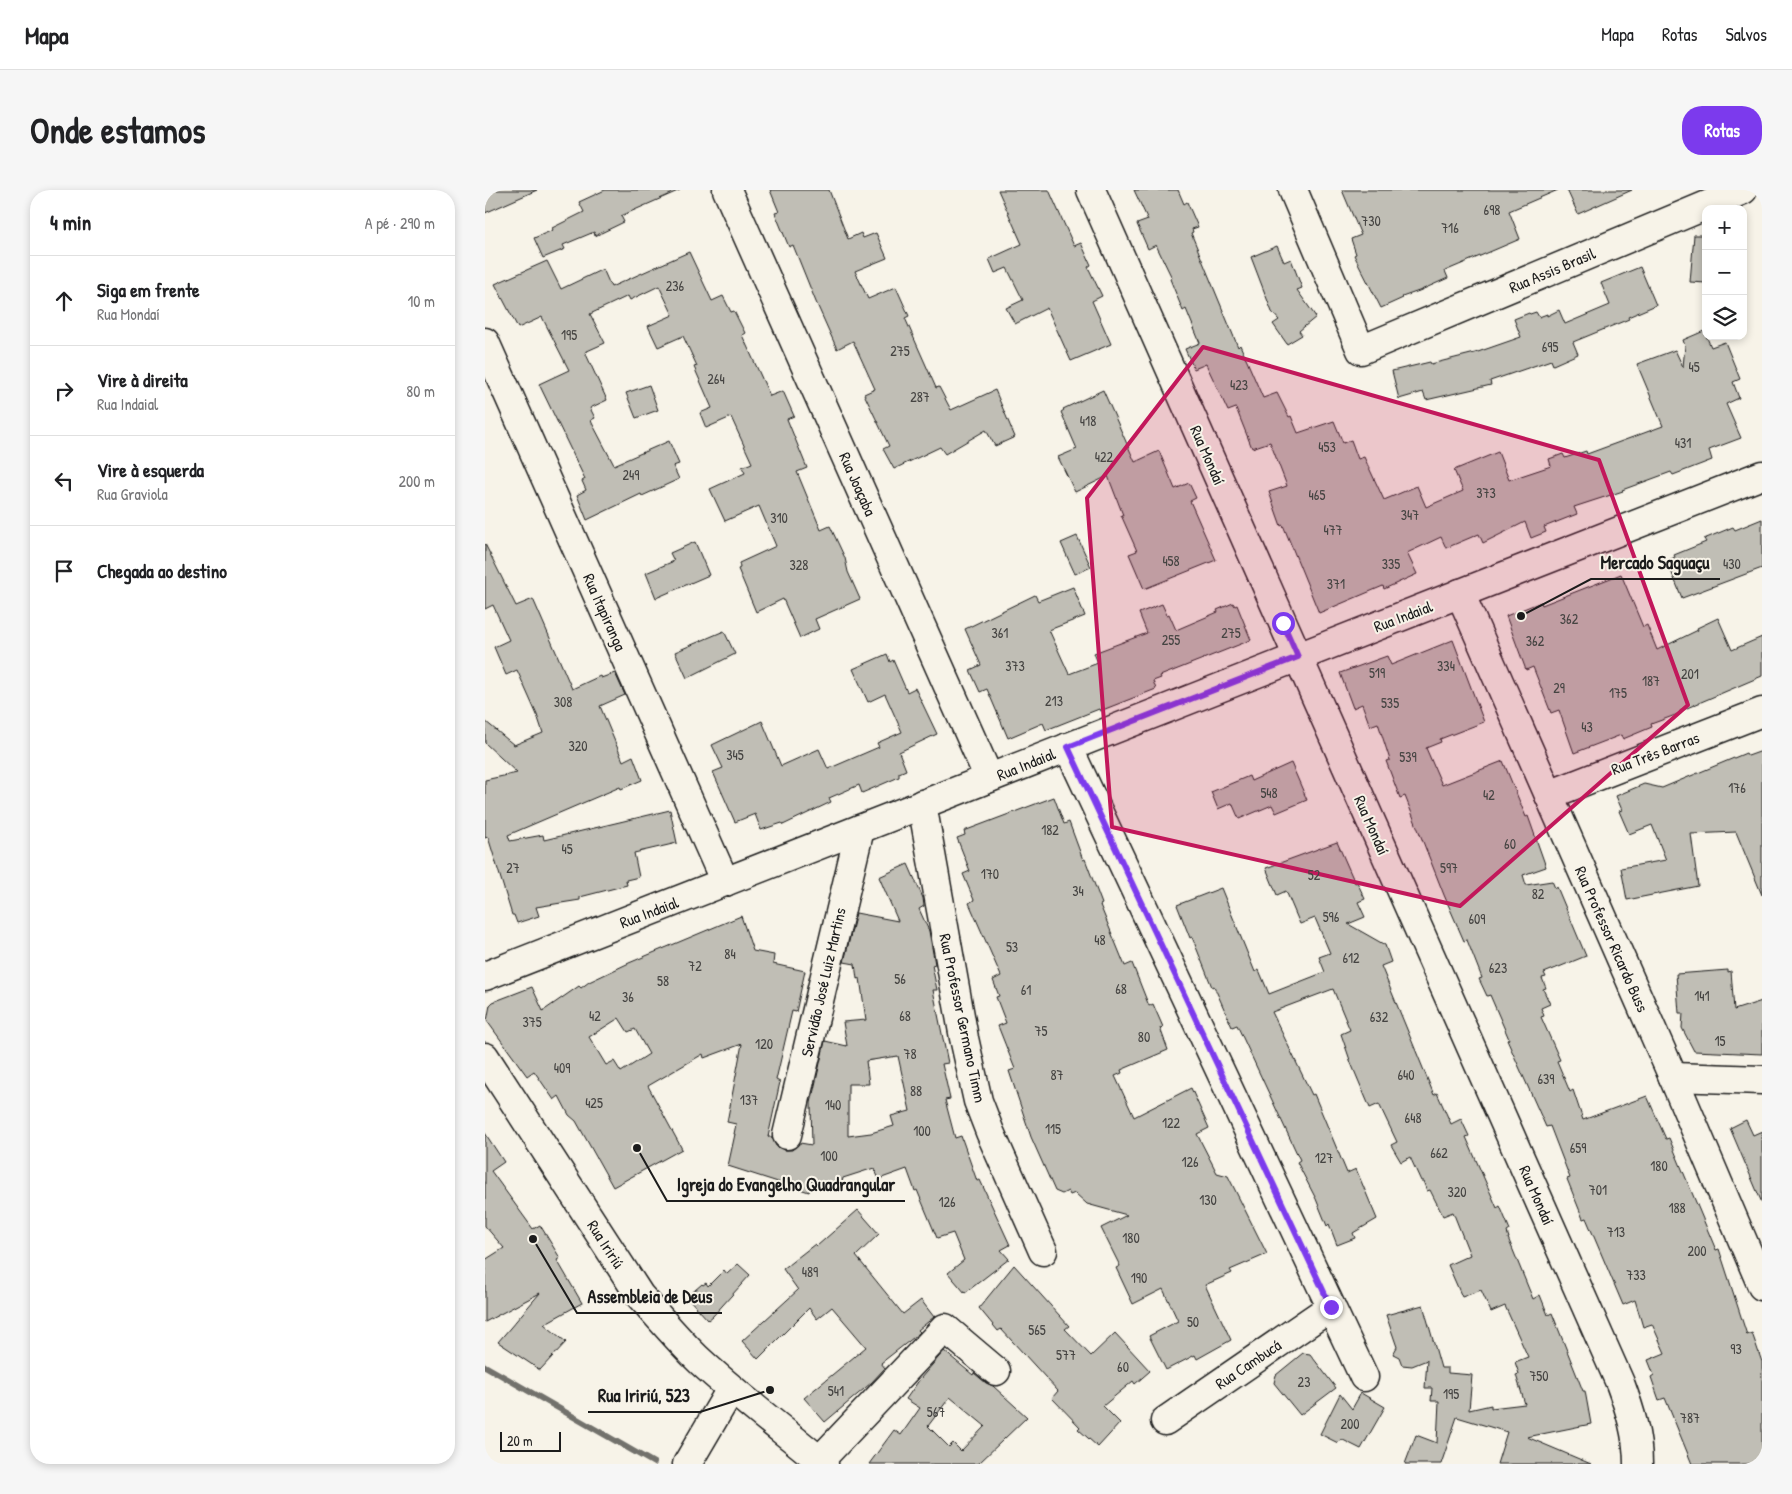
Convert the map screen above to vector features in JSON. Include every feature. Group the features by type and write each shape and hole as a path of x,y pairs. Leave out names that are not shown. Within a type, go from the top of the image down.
{"street":[{"name":"Rua Joaçaba","path":"727,190 989,778"},
{"name":"Rua Mondaí","path":"1091,190 1620,1383 1632,1415 1638,1449 1638,1464"},
{"name":"Rua Assis Brasil","path":"1293,190 1361,350 1743,190"},
{"name":"Rua Itapiranga","path":"485,342 725,882"},
{"name":"Rua Indaial","path":"485,976 1762,474"},
{"name":"Rua Professor Ricardo Buss","path":"1460,593 1673,1077 1762,1286"},
{"name":"Rua Três Barras","path":"1549,795 1762,712"},
{"path":"1068,747 1365,1377"},
{"name":"Rua Professor Germano Timm","path":"922,804 964,1038 979,1101 990,1132 1043,1251"},
{"name":"Servidão José Luiz Martins","path":"787,1135 860,829"},
{"name":"Rua Iririú","path":"485,1057 640,1296 668,1328 731,1389 822,1462"},
{"path":"1673,1077 1762,1080"},
{"name":"Rua Cambucá","path":"1165,1421 1331,1307"},
{"path":"822,1462 945,1328 995,1370"},
{"path":"687,1464 731,1389"}],"highlighted area":[{"path":"1203,347 1599,460 1688,705 1460,906 1112,827 1087,498"}],"building":[{"path":"485,190 537,190 485,213"},
{"path":"605,190 680,190 621,216 624,222 595,236 594,232 563,245 565,249 543,258 534,238 553,230 552,228 584,212 579,202"},
{"path":"770,190 829,190 848,239 861,233 863,238 876,233 887,258 855,271 868,299 896,287 909,316 905,318 936,388 939,387 951,410 995,390 1015,437 995,446 986,430 945,454 940,447 894,469 883,449 889,446 864,394 875,389 853,341 837,349 793,245 789,247 775,213 779,212"},
{"path":"998,190 1049,190 1074,246 1081,243 1091,265 1088,267 1102,296 1092,301 1111,344 1071,361 1047,308 1015,324 1006,308 1023,300 1007,268 995,273 989,259 1022,244"},
{"path":"1134,190 1178,190 1184,204 1187,202 1198,227 1192,229 1193,232 1191,233 1238,347 1240,345 1263,398 1277,393 1289,417 1291,416 1298,433 1334,421 1343,443 1351,440 1358,459 1364,457 1384,500 1417,486 1426,507 1463,491 1454,470 1498,452 1509,480 1551,466 1549,459 1563,454 1565,458 1586,451 1587,454 1663,426 1637,364 1675,350 1683,367 1685,346 1683,340 1702,332 1702,340 1708,340 1711,347 1725,342 1740,379 1733,382 1739,398 1726,404 1741,438 1709,450 1712,460 1673,475 1671,472 1623,491 1574,507 1577,514 1544,527 1546,532 1531,538 1525,522 1483,543 1479,534 1446,548 1441,537 1407,553 1417,574 1384,589 1383,586 1319,613 1283,525 1281,526 1269,492 1287,486 1270,442 1252,448 1236,408 1228,411 1206,364 1194,369 1185,349 1200,343 1186,309 1183,311 1170,279 1172,278 1156,245 1148,249 1137,224 1148,220"},
{"path":"1342,190 1558,190 1509,211 1520,239 1445,271 1448,278 1381,308 1354,255 1356,254 1351,239 1361,235"},
{"path":"1567,190 1632,190 1578,214"},
{"path":"1694,235 1702,235 1702,283 1690,282"},
{"path":"1277,246 1284,262 1291,259 1302,288 1297,290 1316,317 1299,331 1302,335 1287,344 1273,324 1279,320 1272,312 1251,257"},
{"path":"689,252 712,301 723,296 731,312 734,311 745,333 742,335 770,396 783,391 794,416 787,419 807,468 797,472 821,530 830,526 845,558 848,572 860,599 815,619 819,629 800,638 783,599 756,612 738,569 740,568 739,563 776,546 759,506 725,521 710,489 745,473 742,467 752,463 731,417 706,428 700,413 712,408 694,367 697,366 683,336 658,347 648,326 673,315 659,286 630,300 628,296 590,314 605,343 585,352 607,400 590,408 595,418 591,420 614,465 669,441 679,464 673,466 679,479 642,496 641,494 587,520 577,495 586,490 582,481 585,479 539,384 569,370 542,317 518,328 495,284 547,261 561,289 603,269 611,287"},
{"path":"1640,267 1656,305 1628,317 1629,319 1573,342 1578,354 1553,365 1551,360 1490,381 1491,385 1426,400 1423,392 1399,399 1392,371 1475,353 1521,337 1514,319 1529,313 1536,312 1539,317 1547,314 1547,316 1559,310 1565,324 1610,305 1601,283"},
{"path":"649,385 658,410 636,418 626,393"},
{"path":"1103,390 1135,462 1159,451 1175,489 1189,483 1196,498 1190,501 1216,560 1144,589 1129,554 1137,551 1121,515 1123,515 1108,476 1075,492 1058,457 1077,449 1061,412 1063,409"},
{"path":"1762,519 1762,568 1682,598 1667,561 1675,557 1674,555 1706,542 1704,539 1733,527 1735,530"},
{"path":"1077,536 1091,567 1075,574 1061,543"},
{"path":"695,542 709,575 656,598 646,573 674,561 670,553"},
{"path":"485,544 516,606 533,599 572,689 600,676 601,678 615,673 625,695 600,706 623,761 633,756 642,780 621,789 620,787 508,835 510,841 543,835 544,840 670,810 677,843 634,853 639,877 626,880 627,885 580,897 580,900 536,907 539,916 517,923 514,915 512,915 488,837 485,838 485,780 517,773 485,743 485,721 514,745 543,733 517,670 506,675 494,647 509,640 493,605 485,609"},
{"path":"1621,574 1643,627 1647,625 1657,650 1718,618 1732,650 1762,637 1762,676 1680,711 1681,713 1651,724 1652,727 1623,739 1621,735 1574,753 1559,710 1551,713 1533,667 1526,670 1506,616 1541,602 1542,605"},
{"path":"1073,587 1085,616 1049,630 1069,674 1098,663 1094,653 1147,633 1139,613 1162,604 1176,630 1218,612 1217,610 1233,603 1235,606 1237,605 1251,640 1160,676 1161,678 1153,681 1156,689 1046,730 1043,723 1008,738 987,689 980,692 970,670 981,665 965,629 1035,595 1038,601"},
{"path":"724,631 735,654 687,678 675,652"},
{"path":"1453,640 1484,722 1440,739 1441,742 1426,748 1442,785 1503,761 1526,817 1528,816 1546,867 1523,875 1526,885 1552,881 1555,888 1557,887 1586,956 1544,973 1546,977 1542,978 1546,988 1543,989 1550,1004 1541,1008 1544,1016 1541,1017 1560,1060 1557,1061 1570,1092 1573,1090 1583,1120 1647,1096 1666,1139 1669,1138 1716,1250 1719,1249 1747,1335 1752,1333 1762,1362 1762,1464 1692,1464 1665,1398 1659,1400 1651,1377 1654,1375 1648,1360 1665,1353 1652,1324 1643,1327 1635,1300 1623,1305 1586,1218 1583,1219 1567,1179 1570,1178 1550,1126 1546,1127 1507,1040 1509,1039 1490,995 1487,996 1479,979 1482,978 1467,940 1464,941 1444,895 1405,796 1400,798 1386,761 1390,760 1378,723 1370,726 1362,704 1353,708 1340,673 1387,656 1391,665"},
{"path":"887,654 890,662 893,660 907,692 915,688 937,734 899,752 906,770 899,773 899,777 862,793 859,785 829,798 831,802 783,825 782,823 761,830 755,814 735,822 713,772 723,768 712,745 762,721 781,766 819,749 828,769 879,747 877,743 902,732 885,694 868,702 853,669"},
{"path":"1762,751 1762,895 1736,832 1691,834 1698,886 1627,900 1621,868 1666,860 1652,825 1629,834 1619,811 1622,810 1616,796 1644,784 1662,788 1746,753 1748,756"},
{"path":"1291,763 1307,800 1276,813 1272,805 1239,819 1232,803 1218,809 1211,792 1249,776 1251,781"},
{"path":"1054,797 1064,824 1069,822 1083,860 1085,859 1102,904 1100,905 1125,966 1132,963 1149,1006 1153,1004 1163,1027 1160,1028 1168,1050 1121,1070 1122,1073 1115,1076 1134,1117 1191,1088 1209,1128 1197,1134 1217,1173 1228,1176 1267,1254 1230,1270 1232,1273 1205,1285 1231,1340 1197,1359 1195,1355 1166,1370 1149,1336 1178,1321 1163,1289 1133,1304 1116,1268 1120,1266 1101,1228 1127,1215 1087,1204 1075,1193 1070,1195 1068,1191 1062,1194 1055,1191 1031,1137 1009,1071 1015,1069 998,1026 1006,1023 996,997 999,996 993,980 1001,976 969,903 974,900 963,874 970,871 957,838 965,835 964,831"},
{"path":"1337,842 1355,883 1357,882 1365,899 1358,902 1365,917 1348,924 1385,945 1391,962 1381,966 1434,1095 1437,1093 1451,1124 1461,1119 1469,1136 1466,1137 1497,1208 1500,1206 1510,1230 1507,1232 1508,1238 1533,1299 1540,1295 1548,1315 1552,1313 1583,1391 1585,1391 1591,1424 1527,1437 1591,1464 1497,1464 1507,1432 1457,1417 1441,1464 1405,1464 1416,1435 1437,1443 1439,1401 1431,1401 1432,1388 1425,1388 1427,1360 1412,1366 1402,1365 1399,1357 1393,1354 1397,1347 1386,1315 1423,1305 1441,1368 1448,1368 1448,1373 1472,1375 1469,1410 1491,1405 1491,1408 1525,1404 1516,1375 1519,1374 1515,1362 1528,1357 1505,1306 1491,1312 1481,1290 1462,1297 1448,1265 1470,1255 1453,1212 1443,1216 1430,1190 1427,1191 1423,1181 1421,1181 1410,1157 1401,1162 1391,1145 1397,1142 1379,1104 1370,1108 1341,1034 1350,1030 1333,989 1272,1012 1312,1095 1314,1094 1347,1173 1356,1169 1377,1219 1353,1233 1355,1238 1337,1245 1329,1224 1327,1226 1297,1162 1300,1160 1237,1025 1232,1027 1214,986 1212,987 1192,937 1190,938 1177,905 1221,888 1255,972 1259,970 1269,994 1325,972 1319,957 1330,953 1315,918 1300,924 1286,891 1277,895 1266,868"},
{"path":"908,864 923,898 924,906 919,909 929,931 935,964 932,965 937,990 933,990 948,1063 942,1064 950,1099 945,1100 955,1138 961,1136 977,1181 980,1180 1010,1245 1001,1250 1009,1259 965,1293 948,1273 964,1260 953,1233 937,1238 907,1169 879,1179 874,1168 843,1178 841,1186 811,1182 809,1192 728,1166 736,1124 727,1122 742,1044 704,1058 703,1054 648,1086 682,1149 613,1187 576,1121 569,1115 559,1096 554,1100 534,1071 527,1076 487,1021 490,1005 493,1002 532,987 543,1011 579,986 581,988 589,982 629,963 741,916 753,951 774,955 773,964 805,971 796,1012 792,1011 776,1080 780,1082 768,1137 772,1137 776,1146 784,1150 792,1150 800,1143 812,1145 811,1103 825,1041 847,1046 843,1022 866,1020 860,978 857,979 855,964 844,962 856,913 898,921 879,877","holes":["619,1018 628,1032 635,1029 649,1054 621,1072 614,1061 606,1065 589,1037","898,1056 910,1111 891,1116 894,1126 871,1133 848,1136 848,1084 869,1084 866,1061"]},
{"path":"1728,970 1728,972 1731,971 1734,1010 1762,1001 1762,1054 1694,1051 1682,1028 1683,1013 1679,1013 1676,974"},
{"path":"1746,1120 1753,1135 1762,1131 1762,1203 1730,1128"},
{"path":"485,1133 504,1162 491,1171 533,1229 540,1225 560,1258 557,1260 582,1303 544,1324 566,1342 540,1370 498,1342 540,1293 485,1322 485,1260 504,1248 485,1226"},
{"path":"858,1210 879,1234 856,1256 903,1314 921,1300 934,1317 918,1330 920,1332 918,1334 881,1363 885,1368 871,1383 825,1422 804,1398 866,1347 832,1307 817,1319 809,1308 758,1359 742,1341 798,1290 783,1269 815,1244 817,1246"},
{"path":"738,1264 750,1275 708,1320 687,1297 702,1284 706,1283 708,1286 724,1270 727,1274"},
{"path":"1014,1265 1069,1326 1065,1329 1091,1356 1115,1333 1150,1371 1135,1384 1133,1381 1103,1406 1120,1423 1098,1447 1078,1429 1080,1427 1052,1398 1058,1391 1001,1329 998,1331 979,1308"},
{"path":"944,1351 973,1375 974,1373 993,1386 1027,1417 978,1464 869,1464 894,1430 901,1435 920,1408 906,1399","holes":["950,1397 985,1426 961,1451 953,1443 949,1447 928,1426"]},
{"path":"1303,1353 1310,1354 1336,1388 1300,1415 1274,1383 1276,1375"},
{"path":"1361,1393 1385,1407 1361,1449 1341,1439 1338,1443 1320,1434 1340,1394 1352,1409"}],"waterway":[{"path":"485,1366 654,1463"}],"place":[{"name":"Mercado Saguaçu","path":"1521,616"},
{"name":"Igreja do Evangelho Quadrangular","path":"637,1148"},
{"name":"Assembleia de Deus","path":"533,1239"},
{"name":"Rua Iririú, 523","path":"770,1390"}],"route":[{"path":"1283,623 1298,657 1068,747 1331,1307"}]}
